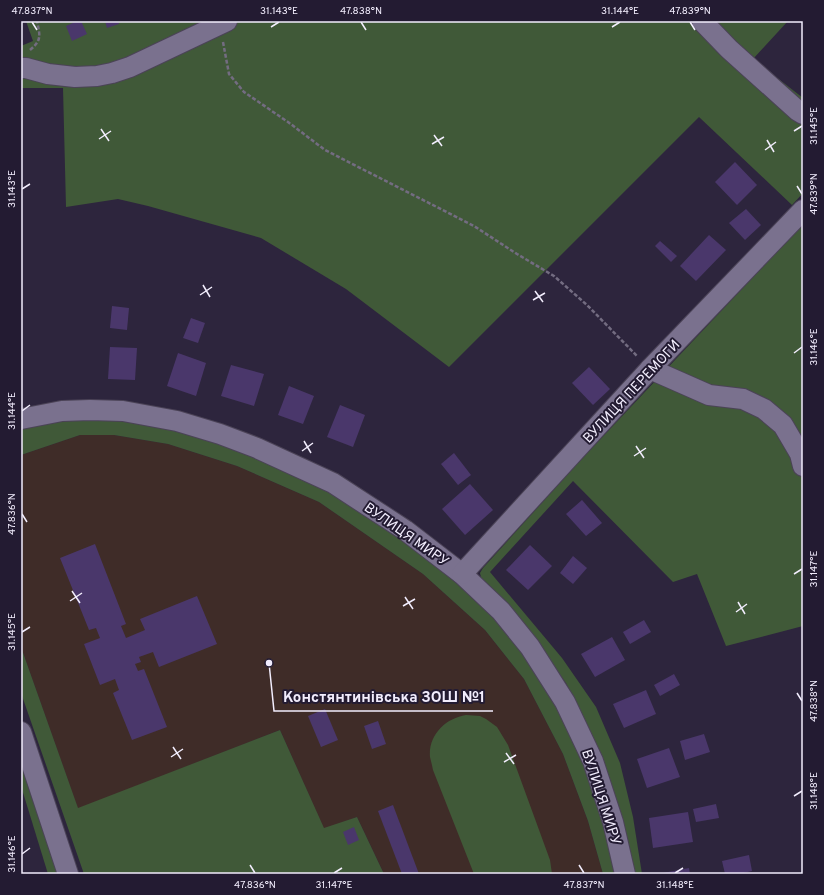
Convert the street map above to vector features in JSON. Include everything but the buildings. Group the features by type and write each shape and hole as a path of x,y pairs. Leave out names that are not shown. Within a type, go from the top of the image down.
{"street":[{"path":"702,21 729,48 803,114"},
{"path":"23,61 26,68 48,74 75,77 97,76 112,73 130,66 223,23"},
{"name":"ВУЛИЦЯ ПЕРЕМОГИ","path":"462,574 650,369 803,210"},
{"path":"650,369 708,395 743,399 764,409 783,425 800,454 803,466"},
{"name":"ВУЛИЦЯ МИРУ","path":"21,419 62,411 123,411 177,422 220,434 257,448 333,483 405,530 462,574 501,611 530,647 565,702 593,760 613,822 625,874"},
{"path":"21,732 68,874"}],"path":[{"path":"23,61 36,45 40,35 37,21"},
{"path":"223,23 229,74 244,92 288,122 325,150 474,226 554,276 587,305 650,369"}],"shaded area":[{"path":"80,435 114,435 168,444 237,466 319,502 423,574 485,630 524,679 563,754 588,821 603,874 384,874 357,817 324,829 280,730 78,809 21,647 21,455"}],"green space":[{"path":"26,21 788,21 753,59 803,98 803,193 792,205 699,117 449,367 346,289 261,238 118,199 66,207 63,88 21,88 21,46 33,41"},
{"path":"803,224 803,626 726,646 697,574 673,582 573,481 490,572 562,658 596,707 620,763 633,817 642,874 633,874 625,831 607,771 591,733 566,683 535,640 482,582 480,573 577,464"},
{"path":"84,415 115,418 190,433 283,466 340,494 459,581 503,626 541,677 582,749 619,874 603,874 588,821 563,754 524,679 485,630 423,574 319,502 237,466 168,444 114,435 80,435 21,455 21,428"},
{"path":"21,647 78,808 280,730 324,828 357,817 384,874 84,874 21,693"},
{"path":"466,715 480,716 486,719 497,727 508,745 550,860 552,874 474,874 433,770 430,757 432,742 440,729 452,720"},
{"path":"21,762 58,874 48,874 21,786"}],"place":[{"name":"Констянтинівська ЗОШ №1","path":"269,663"}]}
